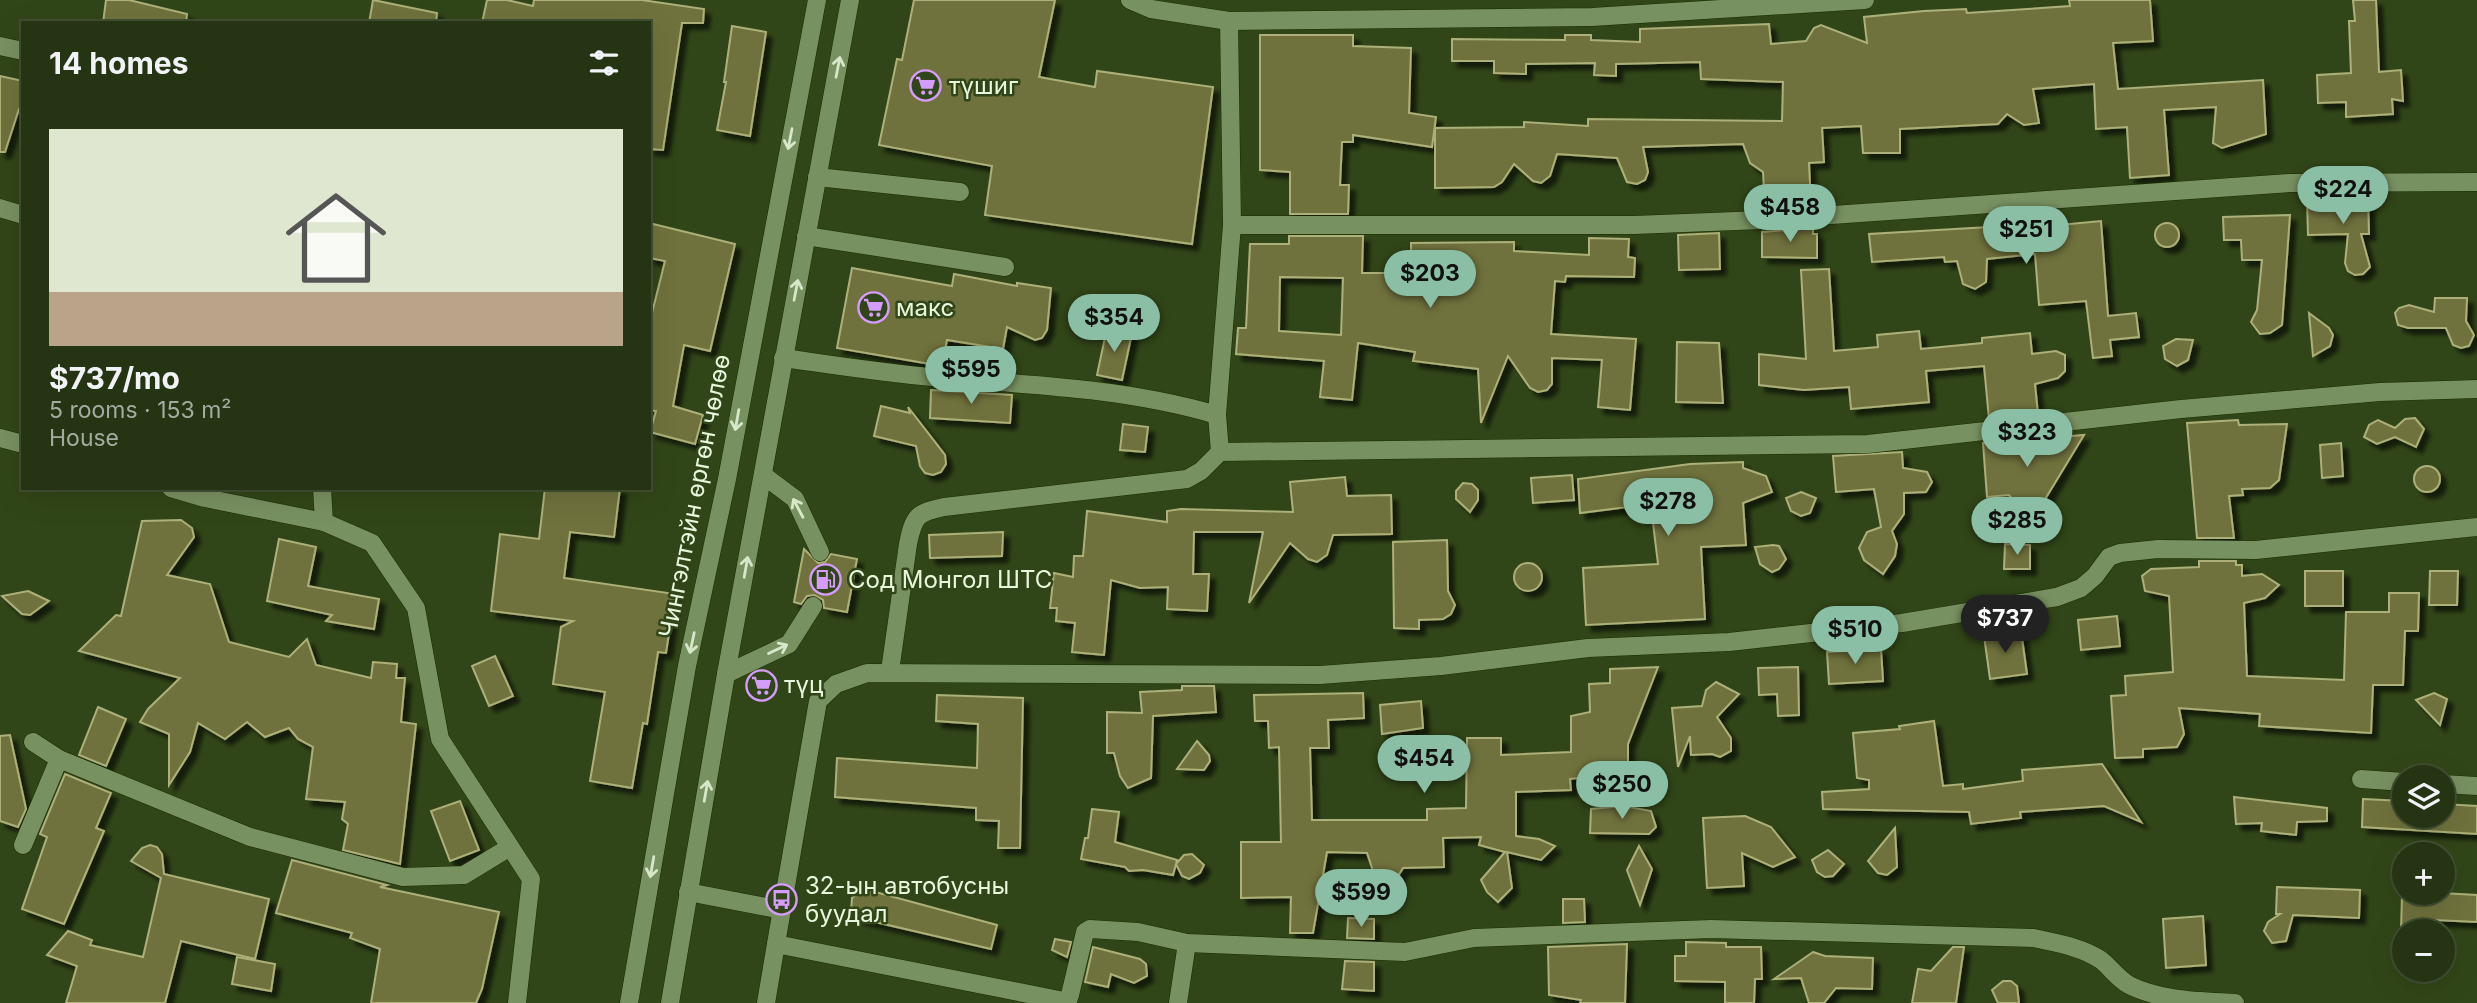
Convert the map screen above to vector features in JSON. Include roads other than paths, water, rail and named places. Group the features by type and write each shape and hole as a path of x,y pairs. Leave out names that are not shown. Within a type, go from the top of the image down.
{"street":[{"name":"Чингэлтэйн өргөн чөлөө","path":"629,1003 687,666 727,479 817,0"},
{"path":"670,1003 726,674 850,0"},
{"path":"1130,0 1151,9 1229,21 1592,17 1865,0"},
{"path":"1220,452 1217,415 1232,225 1229,21"},
{"path":"0,46 21,51"},
{"path":"817,177 960,192"},
{"path":"1232,225 1634,225 1761,220 2290,183 2477,182"},
{"path":"0,208 21,214"},
{"path":"806,236 1005,267"},
{"path":"783,358 895,374 1143,397 1217,415"},
{"path":"890,671 912,523 921,512 944,506 1187,479 1201,471 1220,452 1868,444 2181,409 2381,392 2477,389"},
{"path":"0,438 21,443"},
{"path":"763,475 795,499 820,552"},
{"path":"178,490 324,522 372,543 416,608 440,739 531,879 517,1003"},
{"path":"321,490 324,522"},
{"path":"766,1003 818,701 836,684 867,673 890,671 1320,675 1441,666 1588,648 1729,642 1902,623 2057,597 2081,588 2109,557 2120,553 2158,549 2256,550 2477,527"},
{"path":"726,674 789,644 813,606"},
{"path":"33,742 59,758 250,837 403,877 464,875 510,847"},
{"path":"23,845 59,758"},
{"path":"2361,779 2392,781"},
{"path":"2455,785 2477,786"},
{"path":"688,892 782,910"},
{"path":"776,944 1068,1001 1085,932 1090,929 1139,932 1187,943 1405,952 1474,938 1711,929 2034,938 2072,947 2101,960 2116,977 2132,986 2185,1000 2235,1003"},
{"path":"1178,1003 1187,943"}],"place":[{"name":"түшиг","path":"926,86"},
{"name":"макс","path":"873,308"},
{"name":"Сод Монгол ШТС","path":"825,580"},
{"name":"түц","path":"761,685"},
{"name":"32-ын автобусны буудал","path":"782,900"}]}
